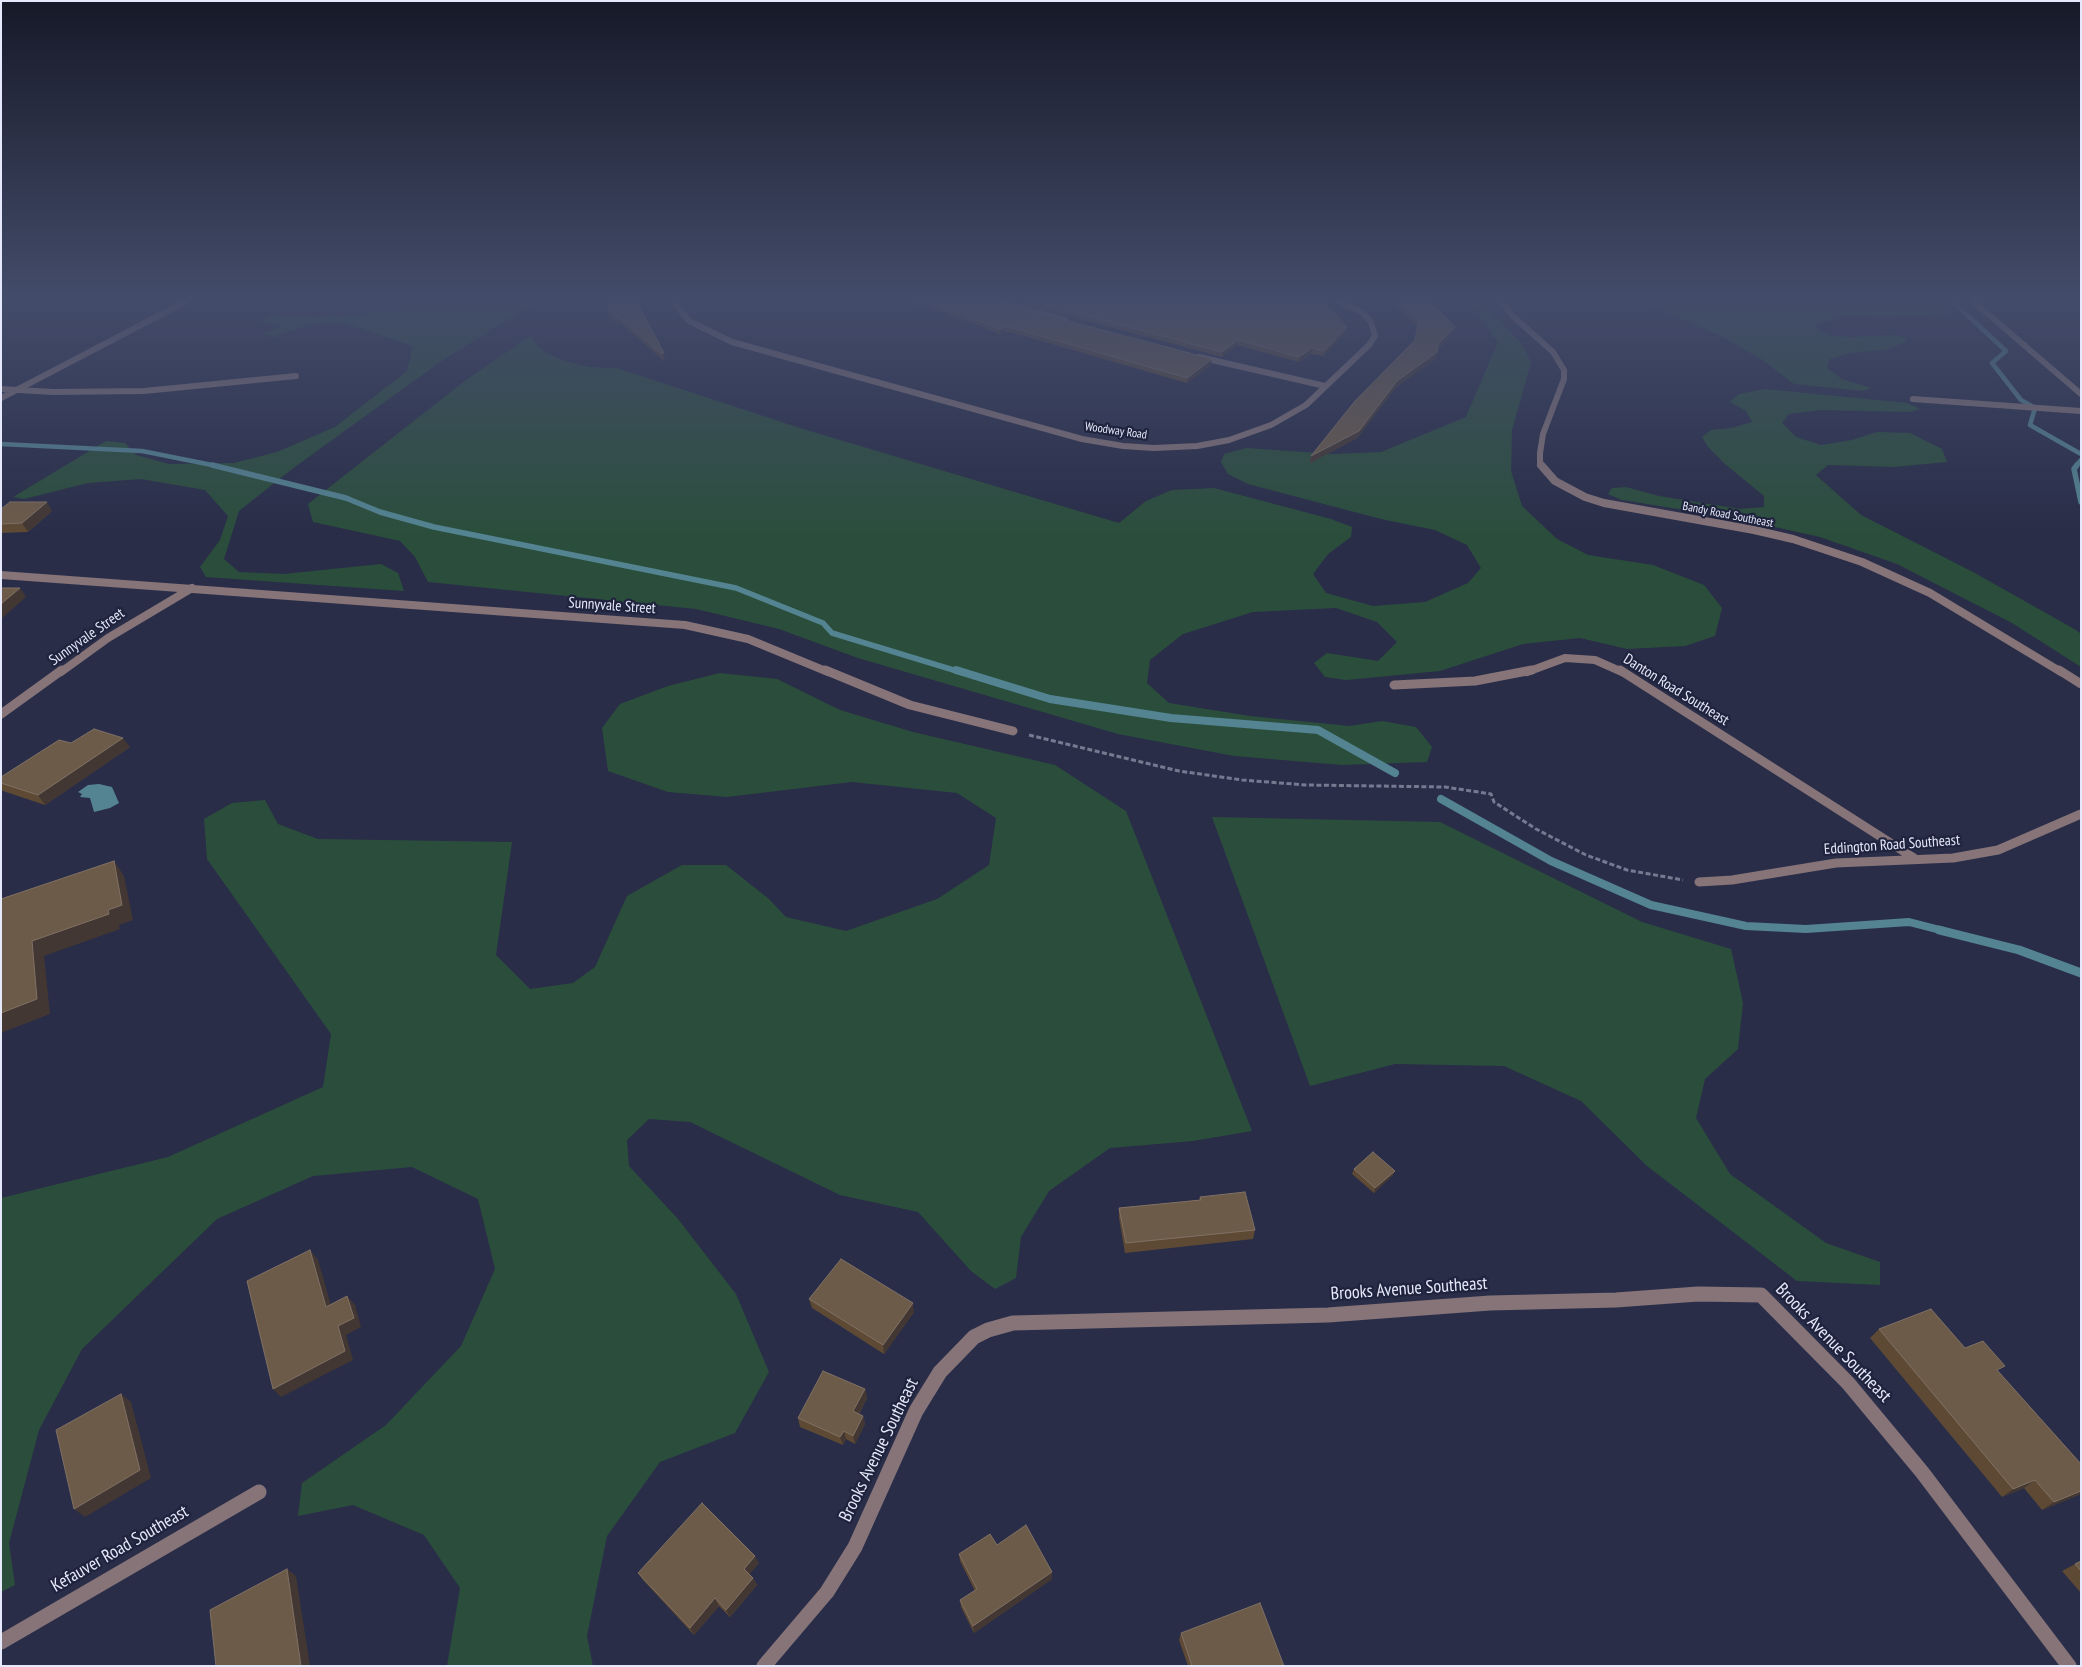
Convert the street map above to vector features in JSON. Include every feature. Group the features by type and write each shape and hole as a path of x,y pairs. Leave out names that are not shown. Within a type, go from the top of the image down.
{"street":[{"path":"1,398 37,380"},
{"path":"1,389 17,391 144,391 258,380"},
{"name":"Woodway Road","path":"868,380 1082,439 1123,446 1154,448 1197,446 1249,434 1291,416 1306,405 1332,380"},
{"path":"1298,380 1325,386"},
{"name":"Bandy Road Southeast","path":"1564,380 1543,434 1540,453 1543,467 1555,481 1585,498 1604,504 1754,530 1793,539 1862,562 1899,578 1964,612 2081,684"},
{"path":"2064,380 2081,394"},
{"path":"1913,399 2081,411"},
{"name":"Sunnyvale Street","path":"1,575 622,619 710,629 774,648 867,689 910,705 1013,731"},
{"name":"Sunnyvale Street","path":"1,714 124,628 192,588"},
{"name":"Danton Road Southeast","path":"1394,685 1474,681 1530,671 1565,658 1595,660 1610,665 1635,679 1914,858"},
{"name":"Eddington Road Southeast","path":"1699,882 1732,880 1836,863 1914,858 1953,858 1998,850 2030,838 2081,814"},
{"name":"Brooks Avenue Southeast","path":"764,1666 827,1592 855,1547 916,1411 940,1372 974,1337 988,1330 1013,1323 1328,1315 1490,1303 1616,1300 1698,1294 1761,1294 1848,1383 1922,1472 2069,1666"},
{"name":"Kefauver Road Southeast","path":"1,1642 260,1492"}],"path":[{"path":"1013,731 1178,771 1242,780 1306,785 1445,788 1491,794 1494,802 1536,829 1586,855 1627,870 1663,878 1699,882"}],"green space":[{"path":"396,380 415,380 292,469 239,511 224,559 239,572 284,574 381,564 398,573 404,591 206,577 200,567 220,540 228,516 205,490 141,479 88,483 24,499 13,497 106,441 125,443 136,455 169,464 234,463 277,452 335,427"},
{"path":"466,380 653,380 803,429 1119,523 1146,501 1172,490 1214,488 1331,519 1352,527 1351,537 1328,554 1313,574 1326,593 1373,606 1425,602 1468,583 1481,568 1467,545 1435,530 1381,519 1248,484 1228,474 1221,462 1224,454 1246,448 1333,454 1381,452 1466,417 1482,380 1526,380 1512,430 1511,471 1522,506 1557,539 1588,555 1653,565 1704,585 1722,608 1715,636 1685,646 1627,649 1580,638 1523,644 1440,671 1346,680 1325,677 1314,663 1327,653 1378,661 1397,642 1377,622 1336,608 1253,612 1183,634 1150,660 1147,683 1169,703 1250,716 1349,726 1382,721 1416,727 1432,747 1427,762 1342,765 1234,756 1118,734 858,658 779,629 696,609 428,582 415,557 400,541 313,522 308,504"},
{"path":"1789,380 1845,380 1871,388 1864,391 1794,384"},
{"path":"1765,389 1907,403 1920,409 1910,412 1821,410 1789,414 1782,423 1796,437 1821,445 1852,440 1877,432 1910,433 1942,449 1947,462 1894,467 1828,465 1816,475 1861,515 1973,572 2076,630 2081,634 2081,667 2012,623 1897,564 1820,537 1734,518 1622,500 1608,494 1612,488 1626,487 1659,496 1740,509 1764,507 1764,496 1725,464 1708,447 1702,437 1711,430 1731,428 1752,422 1746,411 1730,402 1739,394"},
{"path":"720,673 777,679 840,710 913,732 1055,765 1126,811 1252,1131 1193,1141 1110,1148 1049,1191 1021,1237 1016,1278 995,1289 971,1271 918,1212 840,1195 690,1122 649,1119 627,1140 629,1166 678,1219 736,1294 769,1372 735,1433 660,1462 607,1536 587,1636 593,1666 447,1666 460,1588 424,1535 353,1505 298,1516 302,1483 386,1425 461,1346 495,1269 478,1199 412,1167 313,1176 217,1219 82,1349 39,1430 9,1543 15,1585 1,1592 1,1198 168,1157 323,1087 331,1034 207,859 204,819 232,803 265,800 278,824 318,839 512,842 496,955 530,989 573,983 595,967 627,896 682,865 726,865 769,899 786,917 846,931 937,899 989,865 996,818 957,793 852,782 727,797 668,792 608,771 602,728 620,704 668,686"},
{"path":"1212,817 1440,822 1642,922 1731,949 1743,1003 1738,1049 1705,1079 1696,1118 1730,1174 1826,1243 1880,1262 1880,1285 1797,1281 1647,1166 1581,1101 1504,1066 1395,1064 1310,1086"}],"water":[{"path":"99,784 112,787 119,803 110,808 94,812 90,798 80,797 82,794 78,792 88,785"}],"building":[{"path":"1376,380 1399,380 1359,431 1311,456 1355,401"},
{"path":"10,502 47,502 22,523 1,524 1,509"},
{"path":"1,588 20,588 1,604"},
{"path":"94,729 123,738 38,795 1,783 1,777 59,740 71,743"},
{"path":"114,861 122,905 108,910 109,914 32,941 37,999 1,1013 1,899"},
{"path":"1373,1152 1395,1171 1375,1188 1354,1169"},
{"path":"1245,1192 1255,1230 1126,1243 1119,1208 1201,1200 1200,1197"},
{"path":"310,1250 326,1307 347,1296 354,1318 338,1326 345,1351 273,1389 247,1281"},
{"path":"841,1259 913,1303 883,1345 809,1299"},
{"path":"1931,1309 1965,1348 1983,1341 2005,1366 1997,1370 2081,1464 2081,1491 2054,1502 2035,1480 2013,1489 1879,1329"},
{"path":"823,1371 865,1389 853,1411 863,1416 853,1436 844,1431 840,1437 798,1418"},
{"path":"121,1394 140,1470 74,1509 56,1430"},
{"path":"702,1503 755,1556 744,1569 753,1578 726,1610 715,1598 690,1628 638,1573"},
{"path":"1026,1525 1052,1572 973,1626 960,1600 977,1589 959,1554 990,1534 997,1545"},
{"path":"2081,1561 2081,1571 2075,1564"},
{"path":"287,1569 301,1666 216,1666 210,1610"},
{"path":"1260,1603 1284,1666 1192,1666 1181,1633"}],"waterway":[{"path":"2005,380 2021,400 2035,408 2030,425 2081,454"},
{"path":"1,444 142,451 212,465"},
{"path":"2076,466 2081,460"},
{"path":"212,465 217,466"},
{"path":"212,465 346,498 380,512 434,527 736,588 823,623 832,633 960,672"},
{"path":"2077,465 2074,469 2081,502"},
{"path":"956,670 1050,699 1171,718 1318,730 1395,773"},
{"path":"1441,799 1551,861 1651,905 1746,926 1806,929 1909,922 1944,931"},
{"path":"1939,930 2019,950 2081,973"}]}
